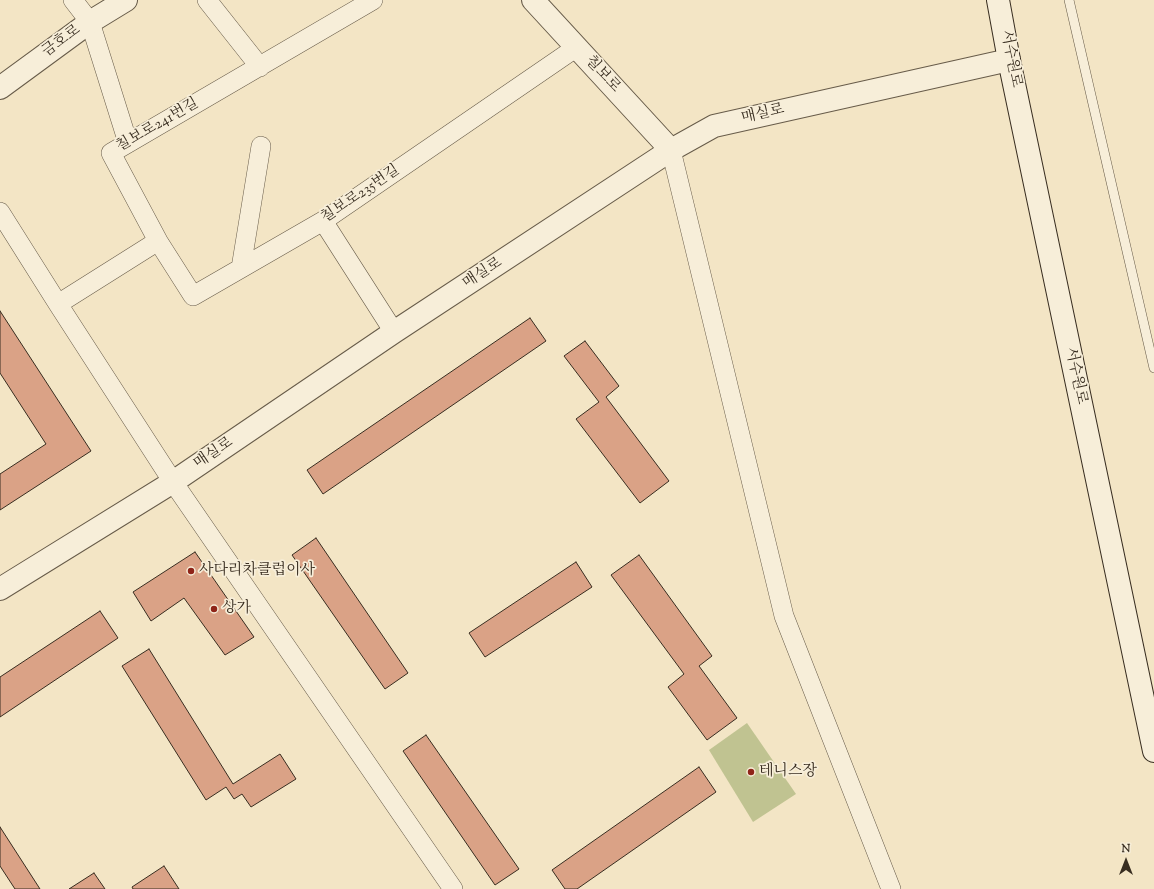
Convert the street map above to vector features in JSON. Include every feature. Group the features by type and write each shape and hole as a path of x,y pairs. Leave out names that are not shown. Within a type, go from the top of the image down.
{"street":[{"path":"73,0 90,22 128,143"},
{"name":"금호로","path":"0,88 90,22 126,0"},
{"path":"207,0 260,67"},
{"name":"칠보로241번길","path":"158,241 110,153 373,0"},
{"name":"칠보로","path":"533,0 671,150"},
{"name":"서수원로","path":"998,0 1009,60 1154,751"},
{"name":"칠보로235번길","path":"158,241 193,296 323,221 577,47"},
{"name":"매실로","path":"0,589 173,482 394,332 671,150 714,126 1009,60"},
{"path":"241,268 261,146"},
{"path":"671,150 784,616 891,889"},
{"path":"0,212 173,482 453,889"},
{"path":"323,221 394,332"},
{"path":"58,304 158,241"}],"lane":[{"path":"1069,0 1154,368"}],"green space":[{"name":"테니스장","path":"747,723 796,794 753,822 709,750"}],"building":[{"path":"0,311 91,451 0,510 0,474 46,444 0,373"},
{"path":"530,318 546,341 323,494 307,470"},
{"path":"585,341 619,386 606,397 669,481 640,503 576,419 599,402 564,356"},
{"path":"316,538 408,673 385,689 292,555"},
{"name":"상가","path":"195,552 254,637 225,655 184,598 151,621 133,592"},
{"path":"639,555 712,656 699,666 737,718 707,740 668,687 684,674 611,575"},
{"path":"576,562 592,587 485,657 469,633"},
{"path":"100,611 118,638 0,717 0,677"},
{"path":"149,649 233,784 280,754 296,779 251,807 242,794 234,799 226,787 206,800 122,666"},
{"path":"426,735 519,869 495,885 403,751"},
{"path":"699,767 716,792 577,889 565,889 552,870"},
{"path":"0,827 40,889 15,889 0,866"},
{"path":"164,866 179,889 133,889 132,887"},
{"path":"94,873 105,889 69,889"}],"place":[{"name":"사다리차클럽이사","path":"191,571"},
{"name":"상가","path":"214,609"},
{"name":"테니스장","path":"751,772"}]}
